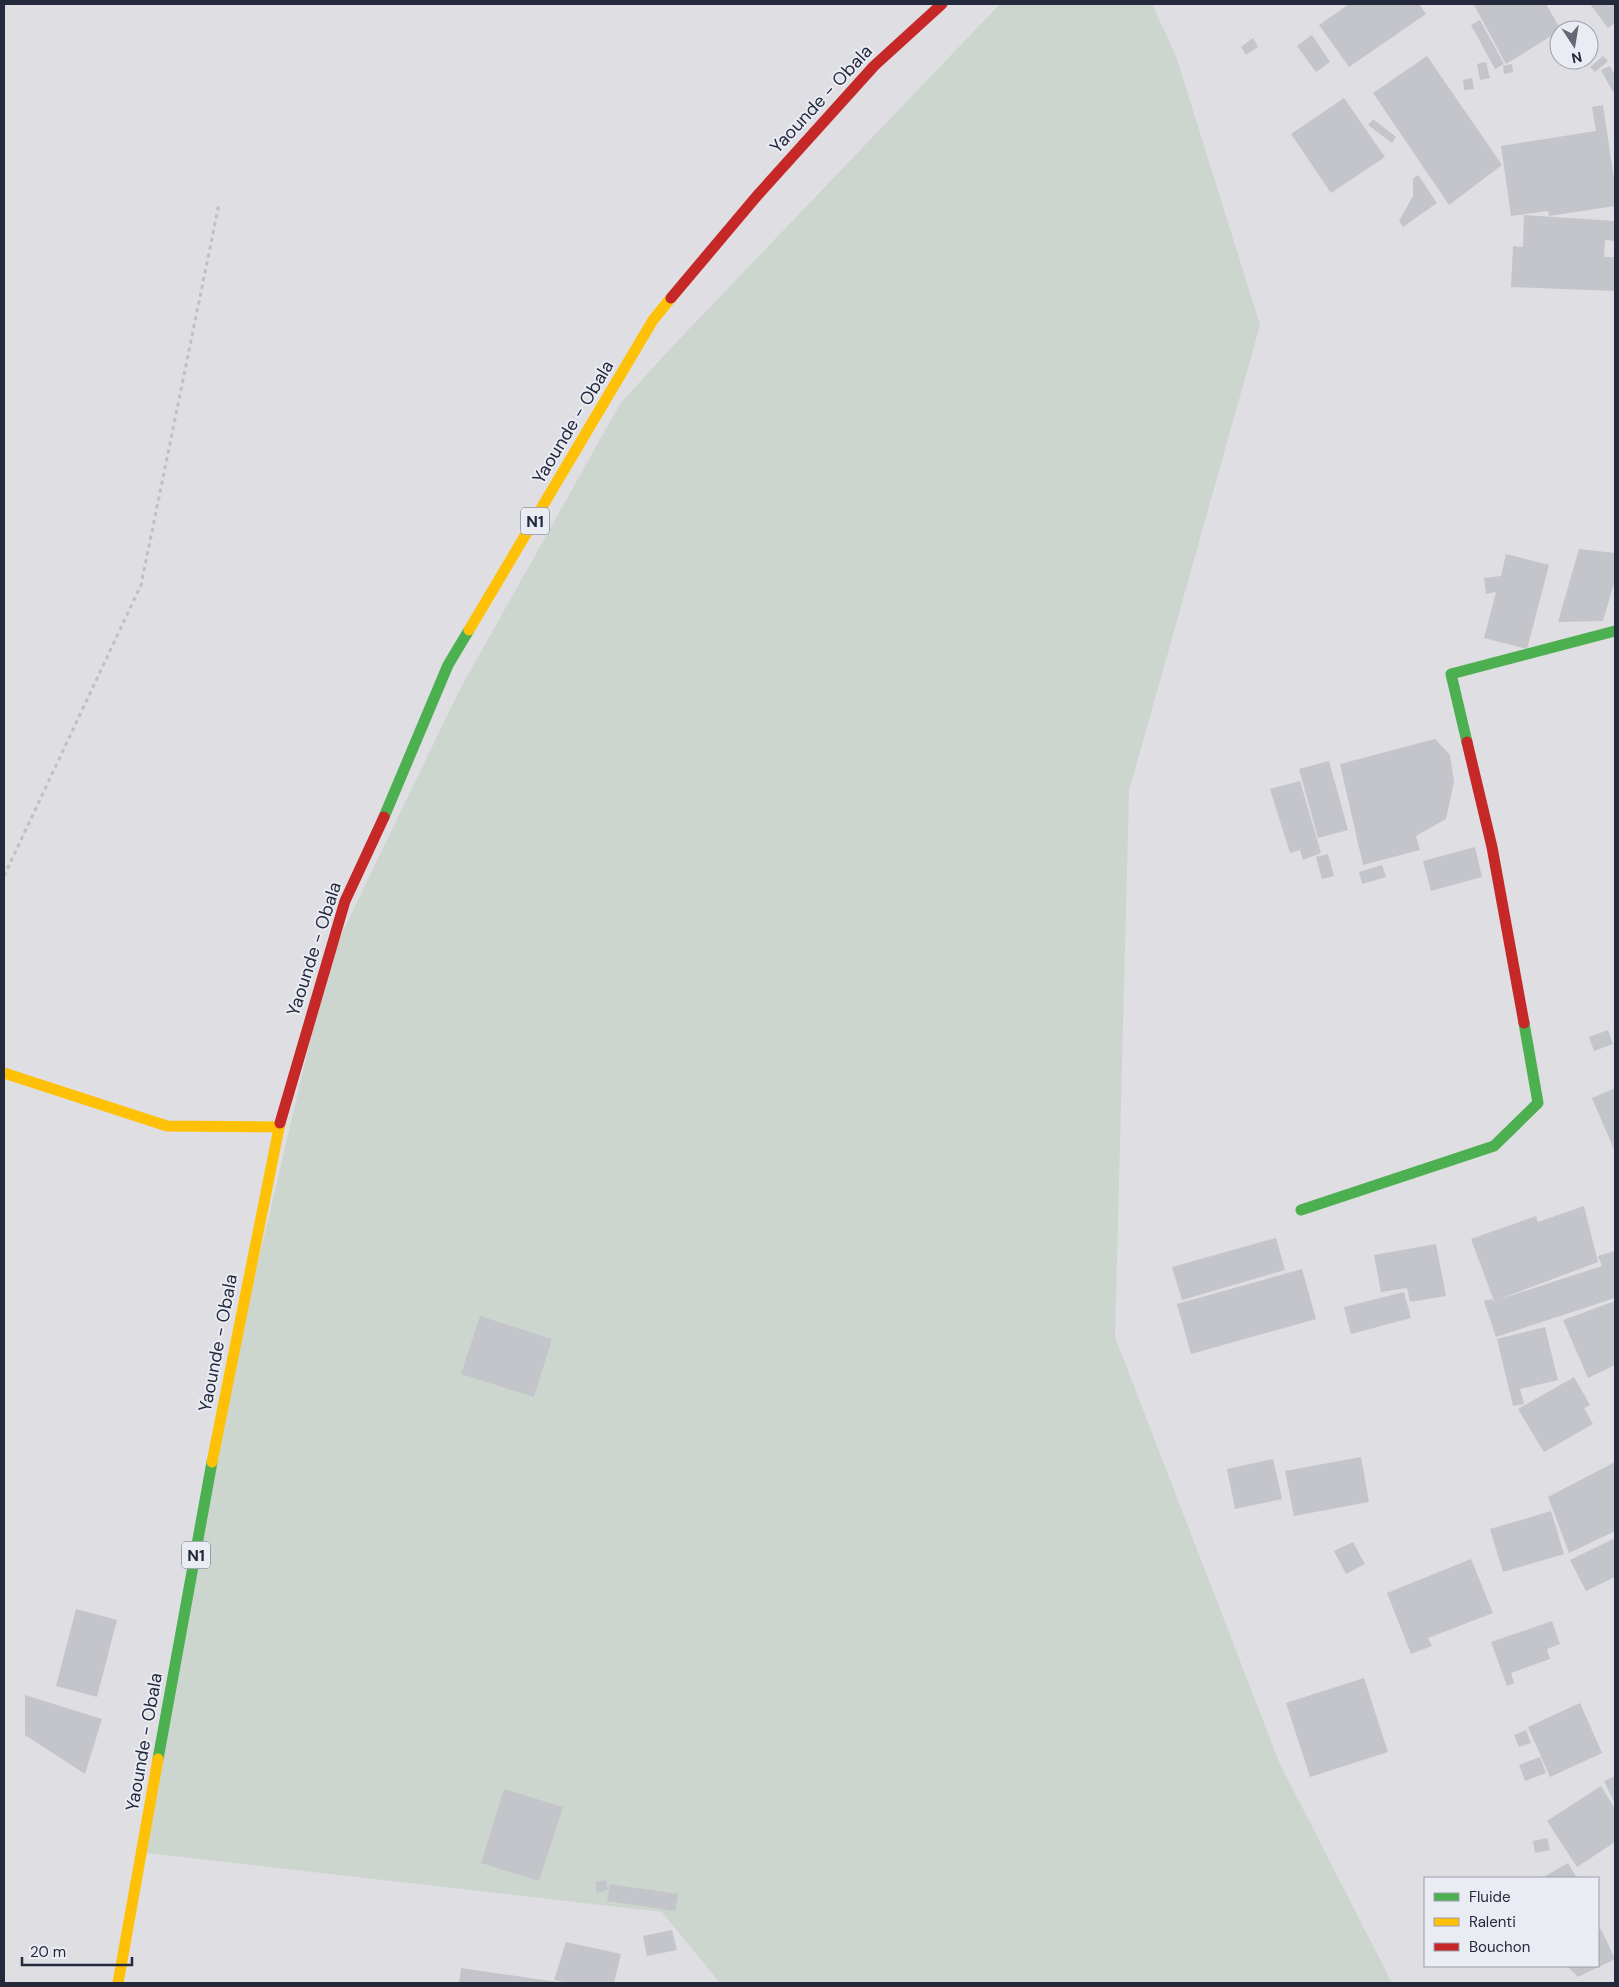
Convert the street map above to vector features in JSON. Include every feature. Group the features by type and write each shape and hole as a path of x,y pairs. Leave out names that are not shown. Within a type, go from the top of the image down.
{"main road":[{"name":"Yaounde - Obala","path":"118,1983 216,1447 278,1127 345,900 399,783 448,665 654,320 756,197 874,66 942,4"},
{"path":"1301,1210 1494,1146 1538,1103 1492,847 1450,674 1615,631"},
{"path":"4,1073 167,1126 278,1127"}],"path":[{"path":"4,876 141,585 219,204"}],"shaded area":[{"path":"1000,4 1152,4 1176,56 1260,325 1129,791 1115,1337 1279,1762 1392,1983 720,1983 662,1912 139,1852 207,1480 329,960 459,691 620,404 670,349"}],"building":[{"path":"1349,4 1419,4 1426,14 1349,67 1319,25"},
{"path":"1546,4 1555,20 1549,20 1549,37 1506,64 1474,5"},
{"path":"1590,4 1615,4 1615,23 1608,28"},
{"path":"1480,20 1504,64 1495,69 1471,25"},
{"path":"1312,35 1330,62 1316,72 1297,46"},
{"path":"1253,38 1258,47 1246,55 1241,47"},
{"path":"1427,56 1502,165 1449,205 1373,93"},
{"path":"1603,56 1608,61 1599,69 1599,59"},
{"path":"1486,62 1490,78 1480,80 1477,64"},
{"path":"1512,64 1513,72 1504,74 1503,66"},
{"path":"1610,66 1615,75 1615,91 1613,92 1601,70"},
{"path":"1472,78 1474,89 1464,90 1463,80"},
{"path":"1344,98 1385,157 1331,193 1291,134"},
{"path":"1603,105 1615,186 1615,206 1549,216 1548,211 1511,216 1501,146 1596,131 1592,107"},
{"path":"1373,119 1396,137 1392,143 1368,125"},
{"path":"1418,175 1437,203 1403,227 1399,221 1413,196 1413,179"},
{"path":"1524,215 1615,221 1615,241 1605,240 1604,257 1615,257 1615,291 1511,287 1513,246 1523,247"},
{"path":"1579,549 1615,553 1615,580 1603,621 1558,622"},
{"path":"1506,554 1549,565 1527,649 1484,638 1496,592 1486,594 1484,578 1501,576"},
{"path":"1435,739 1450,755 1454,782 1446,819 1416,836 1420,850 1363,865 1340,764"},
{"path":"1329,761 1348,830 1318,838 1299,769"},
{"path":"1300,781 1321,853 1303,860 1300,850 1290,853 1270,789"},
{"path":"1475,847 1482,877 1431,891 1423,861"},
{"path":"1328,854 1334,876 1322,879 1316,857"},
{"path":"1382,865 1386,877 1362,884 1359,872"},
{"path":"1608,1030 1613,1044 1594,1051 1589,1037"},
{"path":"1615,1088 1615,1152 1592,1098"},
{"path":"1584,1206 1598,1262 1497,1300 1602,1266 1598,1256 1615,1251 1615,1298 1496,1337 1484,1301 1492,1299 1494,1301 1471,1239 1536,1216 1538,1222"},
{"path":"1276,1238 1285,1270 1182,1300 1172,1267"},
{"path":"1436,1244 1446,1296 1410,1302 1407,1288 1381,1292 1374,1255"},
{"path":"1302,1269 1316,1319 1191,1354 1177,1304"},
{"path":"1404,1292 1411,1318 1351,1334 1344,1307"},
{"path":"1615,1301 1615,1365 1588,1378 1563,1320"},
{"path":"480,1316 552,1339 534,1397 461,1374"},
{"path":"1545,1327 1558,1380 1520,1389 1524,1404 1513,1406 1497,1339"},
{"path":"1574,1377 1590,1405 1584,1408 1593,1424 1544,1452 1518,1409"},
{"path":"1361,1457 1369,1502 1294,1516 1285,1471"},
{"path":"1273,1459 1282,1499 1235,1509 1227,1469"},
{"path":"1615,1462 1615,1531 1569,1553 1548,1497"},
{"path":"1551,1511 1564,1554 1503,1572 1490,1529"},
{"path":"1615,1538 1615,1577 1586,1591 1570,1560"},
{"path":"1353,1542 1365,1564 1346,1574 1334,1551"},
{"path":"1471,1559 1493,1613 1428,1638 1432,1646 1411,1654 1387,1593"},
{"path":"76,1609 117,1620 97,1697 56,1686"},
{"path":"1552,1621 1560,1644 1547,1649 1550,1659 1511,1673 1514,1683 1507,1686 1491,1642"},
{"path":"1364,1678 1388,1752 1310,1777 1286,1703"},
{"path":"25,1695 102,1719 85,1774 25,1735"},
{"path":"1580,1703 1602,1753 1550,1777 1528,1727"},
{"path":"1526,1730 1531,1743 1519,1747 1514,1735"},
{"path":"1540,1757 1546,1773 1525,1781 1519,1765"},
{"path":"1615,1776 1615,1804 1604,1781"},
{"path":"1601,1786 1615,1809 1615,1842 1577,1867 1547,1821"},
{"path":"504,1789 563,1807 539,1881 481,1863"},
{"path":"1547,1838 1550,1850 1535,1853 1533,1841"},
{"path":"1568,1863 1576,1877 1544,1877"},
{"path":"606,1880 608,1890 597,1893 595,1882"},
{"path":"610,1884 678,1894 675,1911 607,1901"},
{"path":"1601,1929 1615,1959 1599,1967 1599,1930"},
{"path":"672,1930 677,1950 647,1956 643,1936"},
{"path":"566,1942 621,1954 614,1983 568,1983 554,1980"},
{"path":"1568,1967 1599,1967 1578,1977"},
{"path":"461,1968 557,1982 557,1983 459,1983"}],"traffic: fast":[{"path":"384,817 448,665 469,630"},
{"path":"1467,742 1451,674 1615,631"},
{"path":"1301,1210 1494,1146 1538,1103 1524,1023"},
{"path":"158,1759 212,1462"}],"traffic: slow":[{"path":"469,630 653,320 671,298"},
{"path":"4,1073 167,1126 279,1127"},
{"path":"212,1462 280,1123"},
{"path":"118,1983 158,1759"}],"traffic: jam":[{"path":"671,298 756,197 874,66 942,4"},
{"path":"1467,742 1492,847 1524,1023"},
{"path":"280,1123 345,901 384,817"}]}
